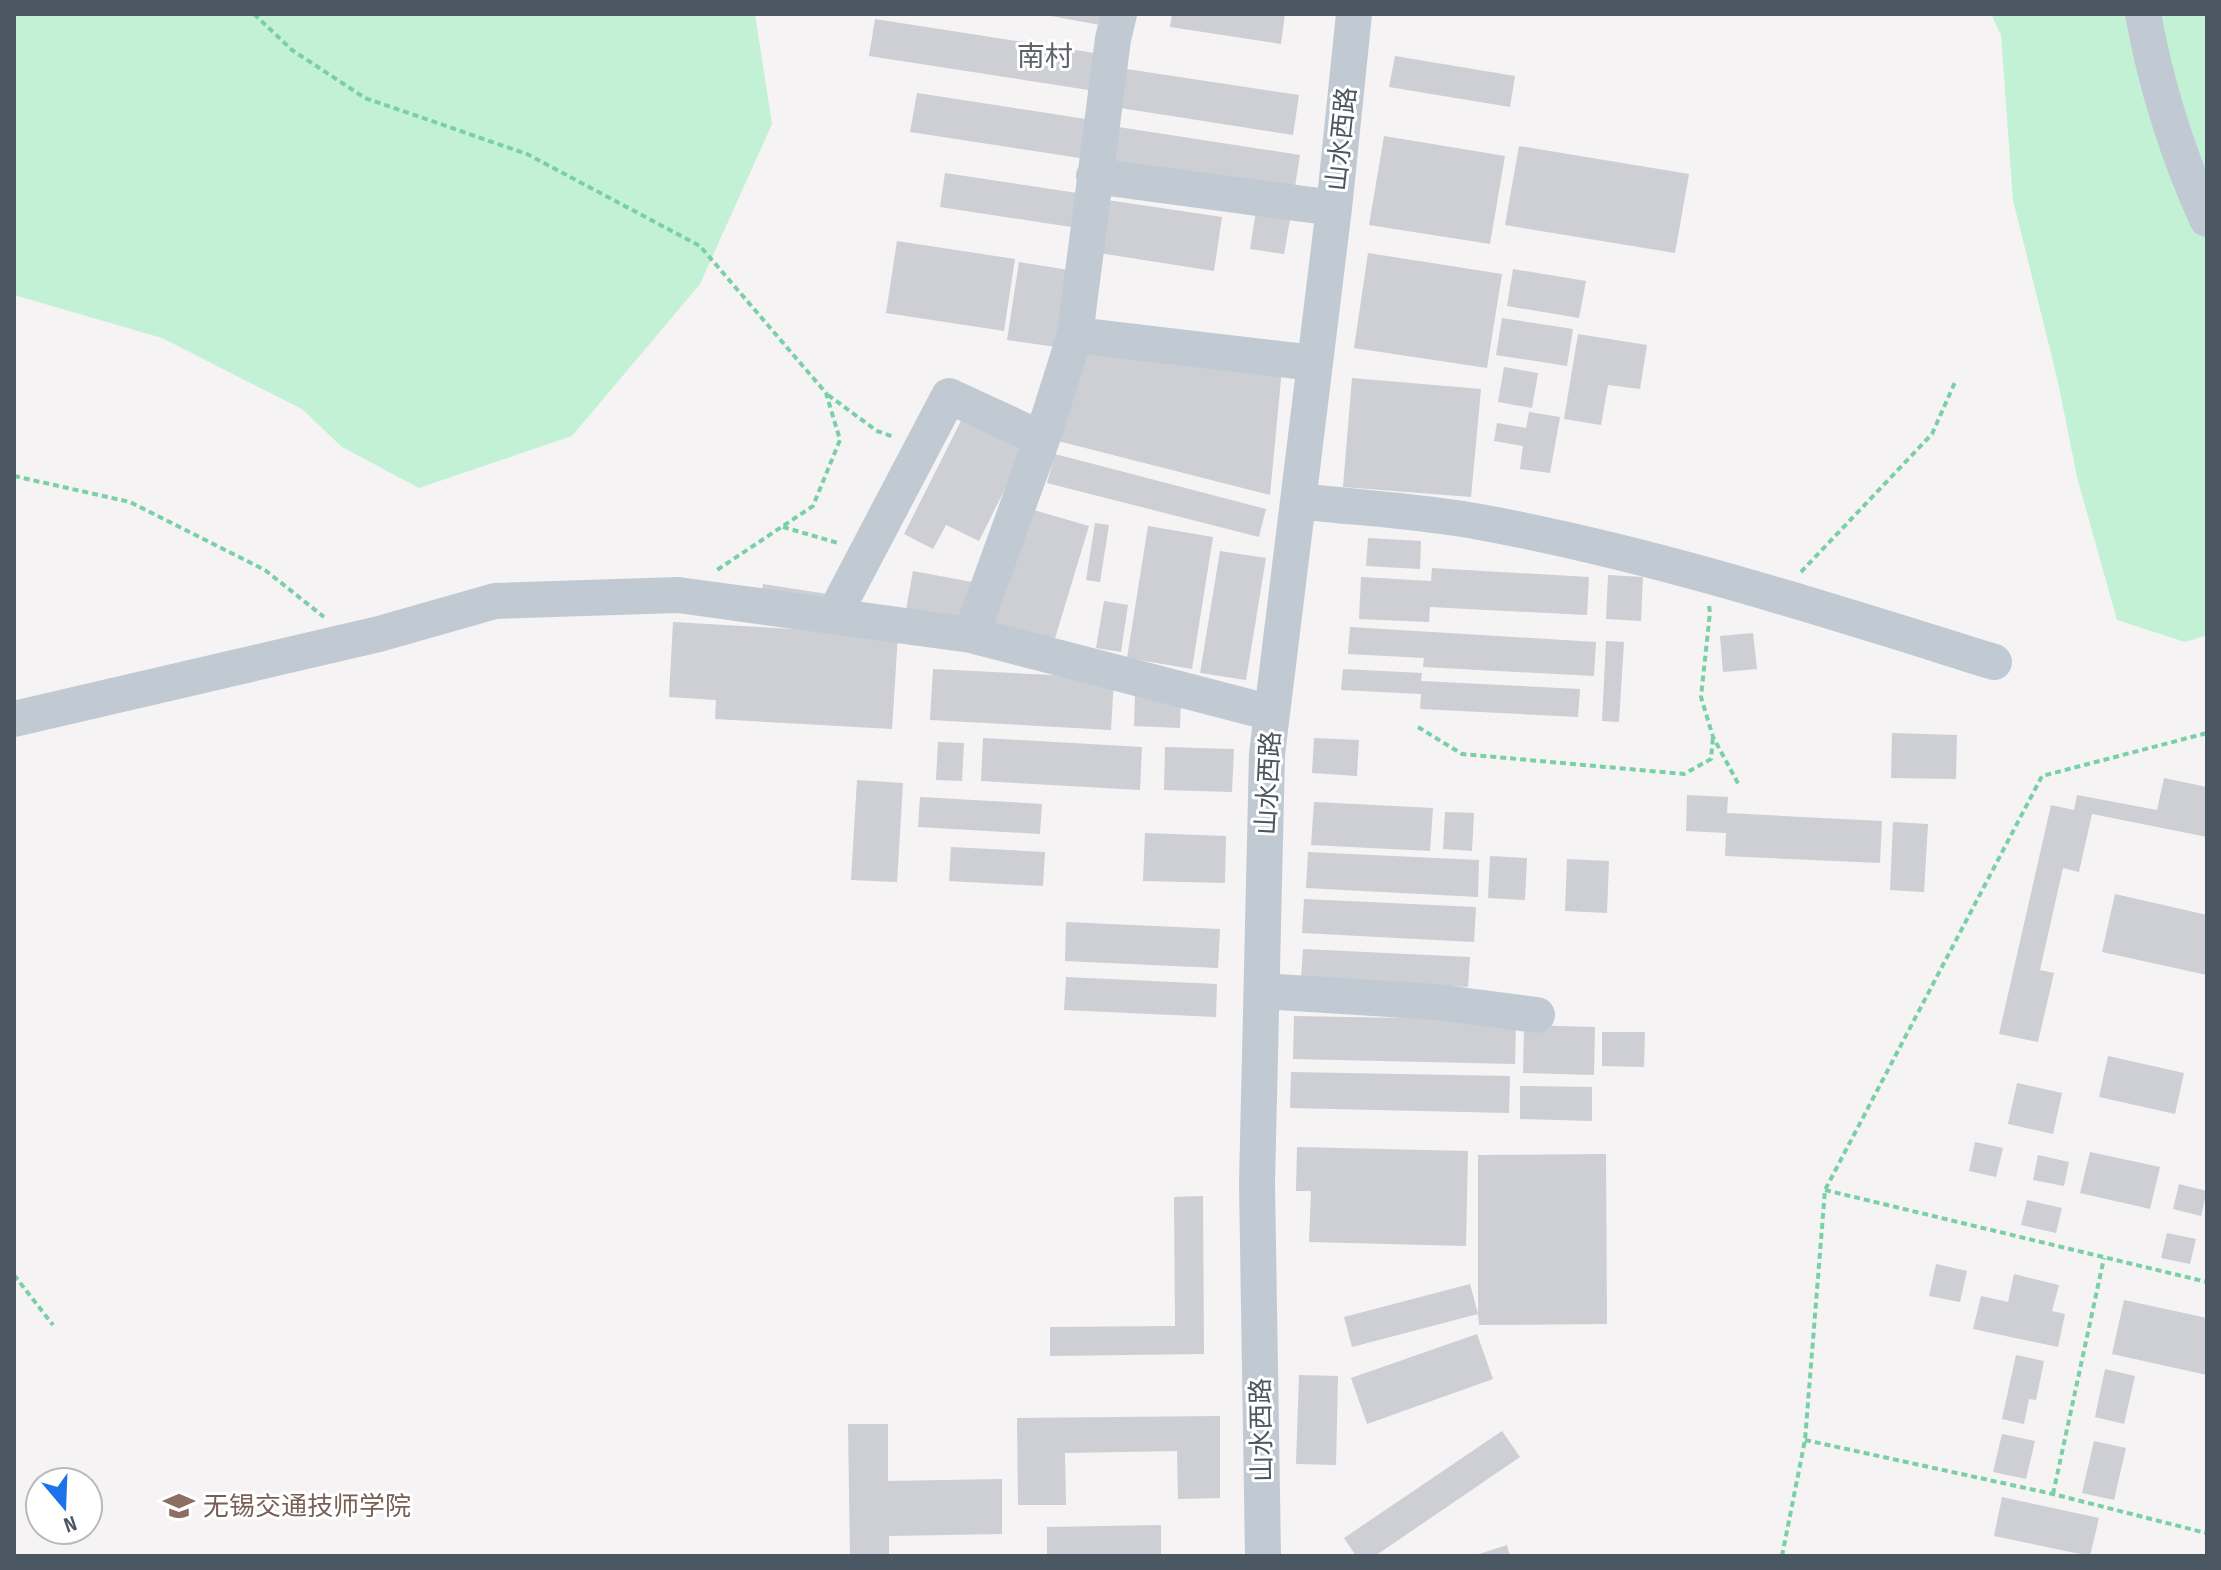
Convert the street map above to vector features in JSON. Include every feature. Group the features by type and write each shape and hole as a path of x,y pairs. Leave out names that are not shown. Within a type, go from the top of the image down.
{"street":[{"path":"971,635 1042,439 1075,335 1094,176 1119,14"},
{"name":"山水西路","path":"1263,1556 1257,1183 1267,754 1334,208 1354,14"},
{"path":"2143,14 2153,69 2189,179 2207,219"},
{"path":"1094,176 1334,208"},
{"path":"1075,335 1314,363"},
{"path":"834,615 949,396 1042,439"},
{"path":"1299,501 1478,522 1699,573 1994,662"},
{"path":"14,719 379,634 495,601 678,595 971,635 1272,713"},
{"path":"1262,991 1436,1002 1537,1015"}],"path":[{"path":"254,14 292,50 365,98 527,154 700,246 826,393 877,431 922,448"},
{"path":"1780,595 1932,434 1956,380"},
{"path":"717,570 813,506 840,440 826,393"},
{"path":"14,476 130,502 265,570 331,622"},
{"path":"783,527 867,551"},
{"path":"1699,573 1710,612 1701,697 1713,737 1740,787"},
{"path":"1418,727 1462,754 1684,774 1711,759 1713,737"},
{"path":"1782,1556 1805,1440 1825,1190 2042,776 2207,733"},
{"path":"1825,1190 2207,1282"},
{"path":"2053,1494 2104,1257"},
{"path":"14,1275 53,1325"},
{"path":"1805,1440 2053,1494 2206,1533 2207,1530"}],"green space":[{"path":"14,14 755,14 772,124 700,284 572,436 419,488 342,447 302,409 162,338 14,295"},
{"path":"1991,14 2207,14 2207,635 2185,642 2117,620 2077,477 2058,382 2013,200 2001,35"}],"building":[{"path":"1040,14 1102,14 1100,25"},
{"path":"1172,14 1285,14 1281,44 1170,27"},
{"path":"875,19 1101,54 1095,91 869,56"},
{"path":"1395,56 1515,76 1510,107 1389,87"},
{"path":"1120,68 1299,95 1293,135 1114,107"},
{"path":"917,93 1092,120 1086,159 910,132"},
{"path":"1112,126 1300,155 1294,193 1106,164"},
{"path":"1384,136 1505,156 1490,244 1369,225"},
{"path":"1519,146 1689,174 1675,253 1505,225"},
{"path":"945,173 1077,193 1071,227 940,207"},
{"path":"1107,200 1222,217 1214,271 1099,253"},
{"path":"1256,210 1291,214 1284,254 1250,249"},
{"path":"897,241 1015,259 1004,331 886,313"},
{"path":"1368,253 1502,274 1487,368 1354,348"},
{"path":"1019,262 1075,271 1063,348 1007,340"},
{"path":"1513,269 1586,281 1579,318 1507,306"},
{"path":"1502,318 1573,329 1567,366 1496,355"},
{"path":"1578,334 1647,345 1640,389 1608,385 1601,425 1564,419"},
{"path":"1078,347 1282,369 1270,495 1050,439"},
{"path":"1504,367 1538,373 1532,408 1498,402"},
{"path":"1352,378 1481,389 1471,497 1343,487"},
{"path":"1529,412 1560,417 1550,473 1520,469 1523,446 1494,441 1497,423 1526,428"},
{"path":"964,415 1026,447 979,541 946,525 933,549 904,534"},
{"path":"1055,454 1266,509 1259,537 1047,483"},
{"path":"1020,506 1089,526 1053,645 984,625"},
{"path":"1095,523 1109,525 1100,582 1086,580"},
{"path":"1148,526 1213,537 1192,669 1127,658"},
{"path":"1368,538 1421,541 1420,569 1366,566"},
{"path":"1220,551 1266,558 1246,680 1200,673"},
{"path":"1432,568 1589,577 1587,615 1430,607 1429,622 1359,619 1361,577 1431,581"},
{"path":"913,571 972,582 965,621 906,610"},
{"path":"1608,575 1643,577 1641,621 1606,619"},
{"path":"763,584 834,595 831,612 761,601"},
{"path":"1104,601 1128,605 1121,652 1096,648"},
{"path":"673,622 898,635 892,729 715,719 716,700 669,697"},
{"path":"1350,627 1596,642 1594,676 1423,667 1424,658 1348,654"},
{"path":"1753,633 1757,669 1723,672 1720,636"},
{"path":"1606,641 1624,642 1619,722 1602,721"},
{"path":"933,669 1114,678 1111,730 930,720"},
{"path":"1343,669 1422,673 1421,681 1580,689 1578,717 1420,709 1421,694 1341,690"},
{"path":"1135,694 1181,696 1180,728 1134,726"},
{"path":"1892,733 1957,735 1956,779 1891,778"},
{"path":"983,738 1142,747 1140,790 981,781"},
{"path":"1314,738 1359,740 1357,776 1312,773"},
{"path":"938,742 964,743 962,781 936,780"},
{"path":"1165,747 1234,749 1232,792 1164,790"},
{"path":"2164,778 2207,787 2207,837 2092,814 2079,872 2063,868 2040,970 2054,973 2038,1042 1999,1034 2051,805 2074,810 2077,795 2157,810"},
{"path":"857,780 903,783 897,882 851,880"},
{"path":"1687,795 1728,797 1727,813 1882,821 1880,863 1725,856 1726,833 1686,831"},
{"path":"920,797 1042,804 1040,834 918,827"},
{"path":"1314,802 1433,808 1430,851 1311,845"},
{"path":"1445,812 1474,813 1472,851 1443,849"},
{"path":"1893,822 1928,824 1924,892 1890,890"},
{"path":"1145,833 1226,836 1225,883 1143,881"},
{"path":"951,847 1045,852 1043,886 949,881"},
{"path":"1308,852 1479,860 1478,897 1306,888"},
{"path":"1490,856 1527,858 1525,900 1488,898"},
{"path":"1567,859 1609,861 1607,913 1565,911"},
{"path":"2115,894 2207,915 2207,975 2102,952"},
{"path":"1304,899 1476,907 1474,942 1302,933"},
{"path":"1066,922 1220,929 1218,968 1065,961"},
{"path":"1303,949 1470,957 1468,987 1301,979"},
{"path":"1066,977 1217,984 1216,1017 1064,1010"},
{"path":"1294,1016 1516,1020 1515,1064 1293,1059"},
{"path":"1524,1025 1595,1027 1594,1075 1523,1073"},
{"path":"1602,1032 1645,1032 1644,1067 1602,1066"},
{"path":"2108,1056 2184,1073 2175,1114 2099,1097"},
{"path":"1291,1072 1510,1076 1509,1113 1290,1108"},
{"path":"2017,1083 2062,1093 2053,1134 2008,1124"},
{"path":"1520,1086 1592,1087 1592,1121 1520,1119"},
{"path":"1975,1142 2003,1148 1996,1177 1969,1171"},
{"path":"1297,1147 1468,1151 1466,1246 1309,1242 1311,1191 1296,1191"},
{"path":"2090,1152 2160,1167 2150,1209 2080,1193"},
{"path":"1606,1154 1607,1324 1479,1325 1478,1155"},
{"path":"2038,1155 2069,1162 2064,1186 2033,1180"},
{"path":"2179,1184 2207,1191 2201,1216 2173,1209"},
{"path":"1203,1196 1204,1354 1050,1356 1050,1327 1175,1326 1174,1197"},
{"path":"2027,1200 2062,1208 2056,1233 2021,1225"},
{"path":"2167,1233 2196,1239 2190,1264 2161,1258"},
{"path":"1936,1264 1967,1271 1960,1302 1929,1296"},
{"path":"2014,1274 2059,1285 2052,1311 2065,1314 2058,1347 1973,1329 1981,1296 2008,1302"},
{"path":"1470,1284 1478,1314 1352,1347 1344,1317"},
{"path":"2124,1300 2207,1318 2207,1375 2112,1354"},
{"path":"1477,1334 1493,1379 1367,1424 1351,1378"},
{"path":"2016,1355 2044,1361 2036,1400 2029,1399 2024,1424 2002,1419"},
{"path":"2105,1369 2135,1376 2124,1424 2095,1417"},
{"path":"1299,1375 1338,1376 1336,1465 1296,1464"},
{"path":"1220,1416 1220,1498 1178,1499 1177,1451 1065,1453 1066,1505 1018,1505 1017,1418"},
{"path":"848,1424 888,1424 888,1481 1002,1479 1002,1534 889,1536 889,1556 850,1556"},
{"path":"1502,1431 1520,1457 1375,1556 1356,1556 1344,1538"},
{"path":"2002,1434 2035,1441 2026,1479 1993,1472"},
{"path":"2094,1441 2126,1448 2114,1500 2082,1493"},
{"path":"2002,1497 2099,1518 2090,1556 1994,1536"},
{"path":"1161,1525 1161,1556 1047,1556 1047,1527"},
{"path":"1507,1545 1510,1556 1476,1556 1476,1555"}],"place":[{"name":"无锡交通技师学院","path":"179,1506"}],"district":[{"name":"南村","path":"1045,56"}]}
